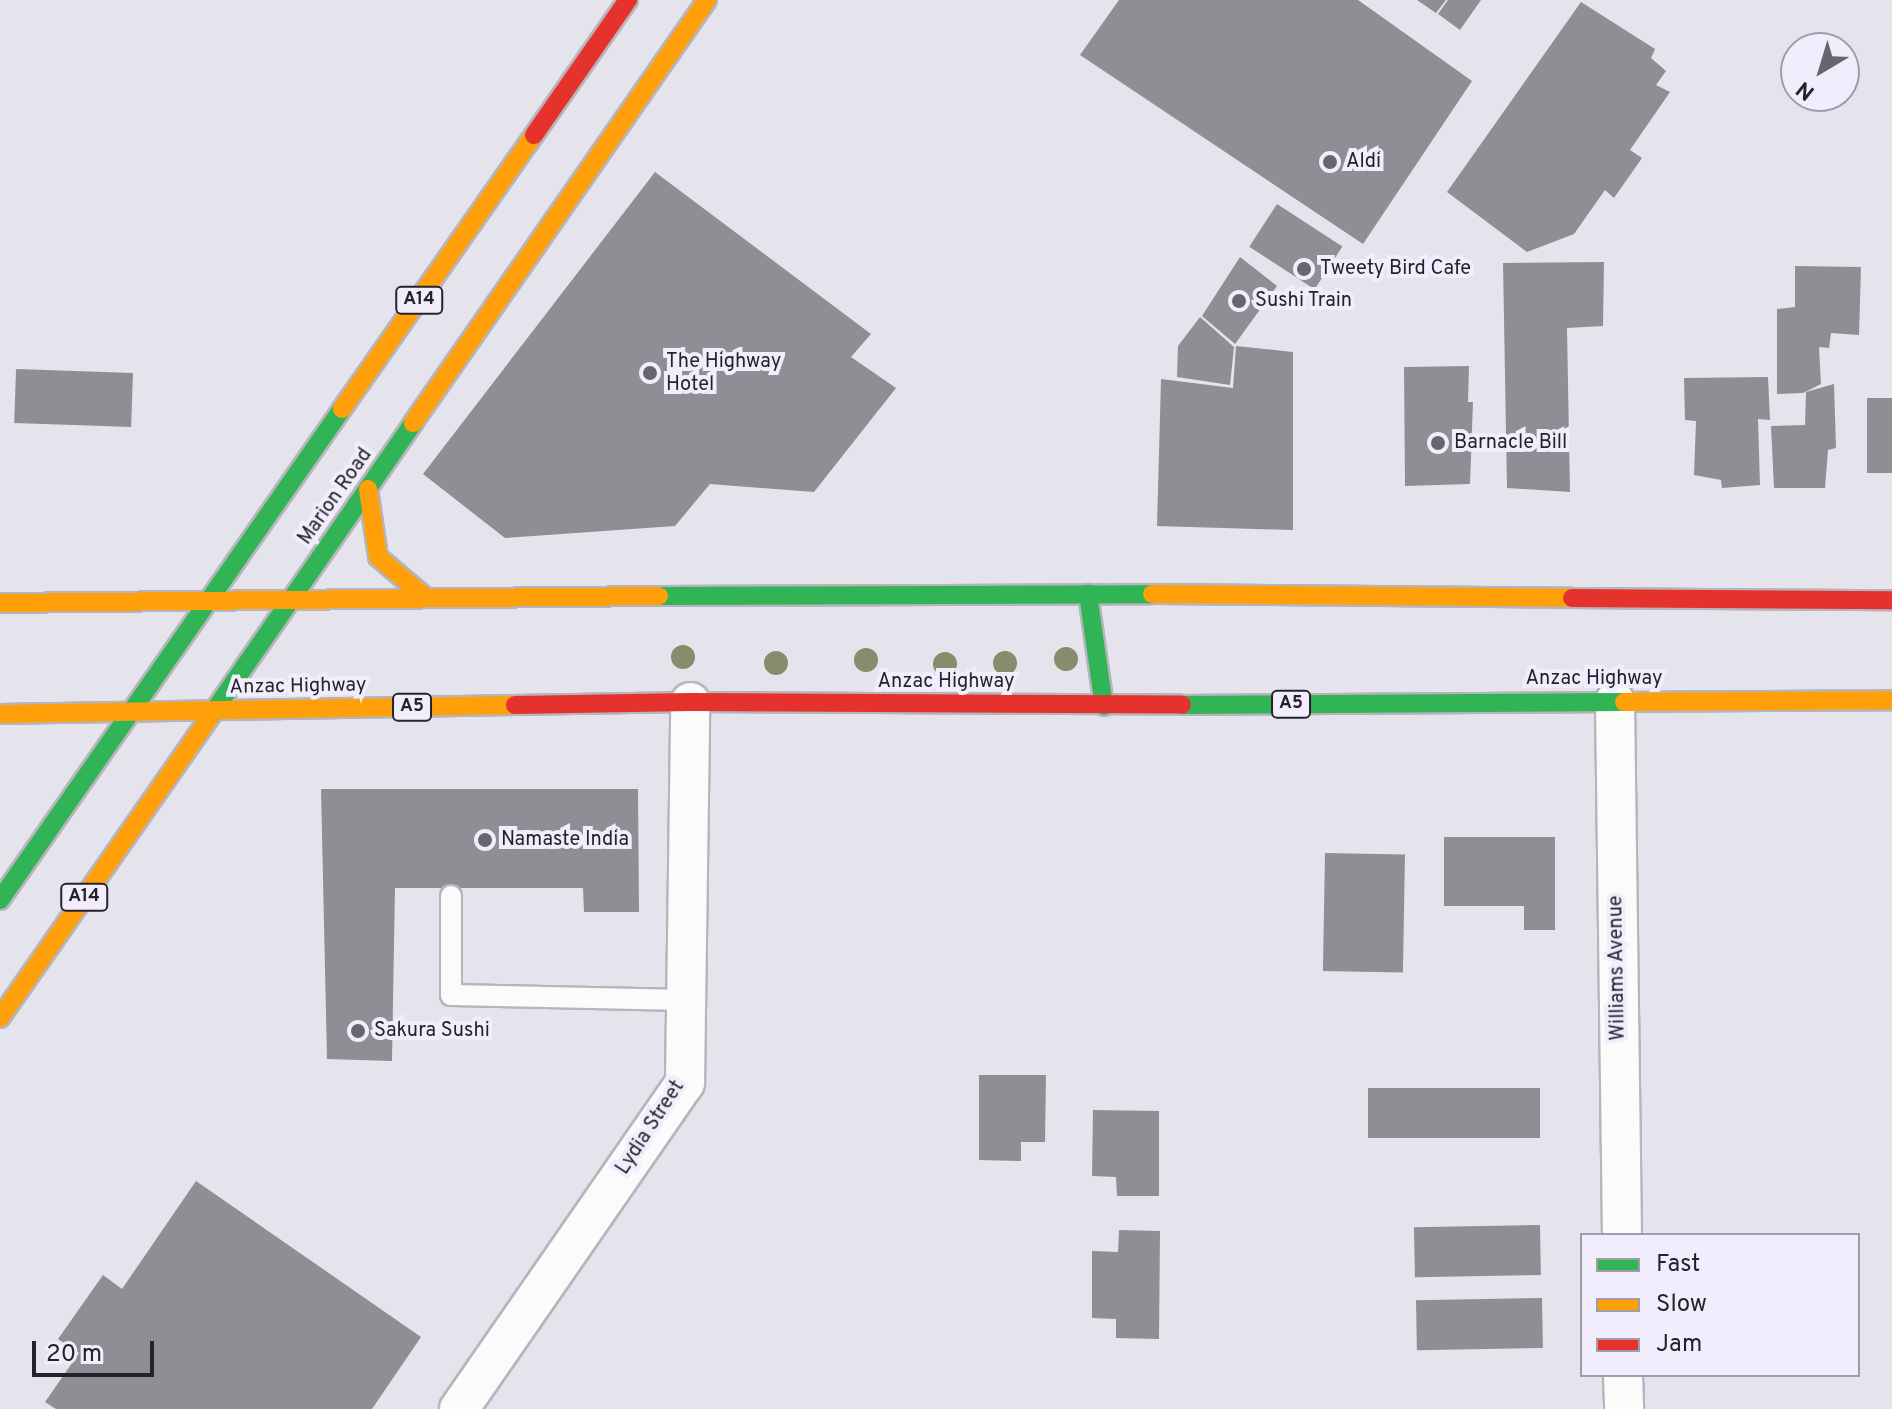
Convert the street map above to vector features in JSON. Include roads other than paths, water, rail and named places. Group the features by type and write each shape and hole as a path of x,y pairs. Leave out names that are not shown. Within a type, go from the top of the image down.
{"main road":[{"name":"A14","path":"0,900 628,0"},
{"name":"Marion Road","path":"0,1018 707,0"},
{"path":"368,489 378,557 425,597"},
{"path":"0,603 425,597 1088,594 1892,600"},
{"path":"1088,594 1104,706"},
{"name":"Anzac Highway","path":"0,714 690,702 1104,706 1892,700"}],"street":[{"name":"Williams Avenue","path":"1615,701 1622,1233"},
{"name":"Lydia Street","path":"459,1409 685,1083 690,702"},
{"path":"1623,1377 1624,1409"}],"lane":[{"path":"451,896 451,995 686,1000"}],"place":[{"name":"Aldi","path":"1330,162"},
{"name":"Tweety Bird Cafe","path":"1304,269"},
{"name":"Sushi Train","path":"1239,301"},
{"name":"The Highway Hotel","path":"650,373"},
{"name":"Barnacle Bill","path":"1438,443"},
{"name":"Namaste India","path":"485,840"},
{"name":"Sakura Sushi","path":"358,1031"}]}
